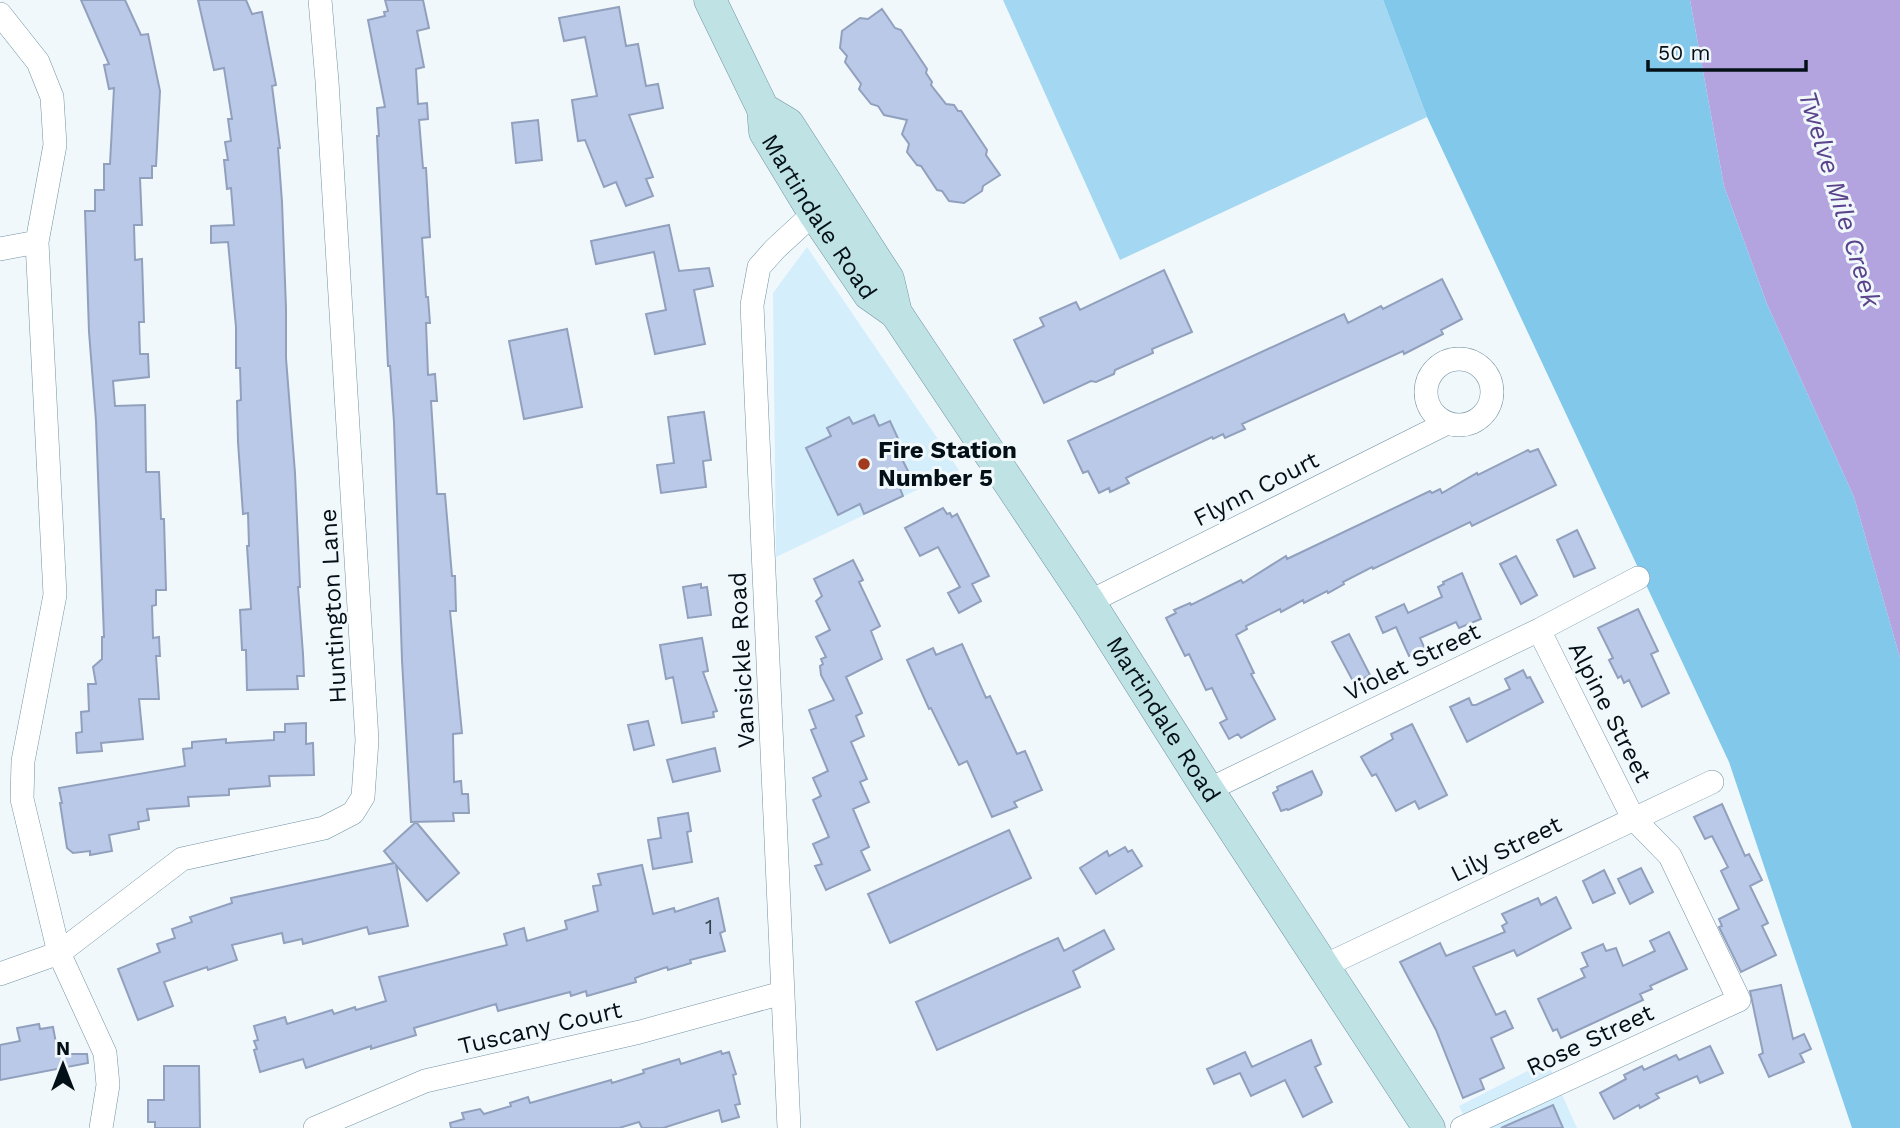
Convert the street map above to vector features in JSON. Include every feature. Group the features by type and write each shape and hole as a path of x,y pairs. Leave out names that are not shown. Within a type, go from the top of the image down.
{"main road":[{"name":"Martindale Road","path":"710,0 763,109 765,132 814,214 869,294 896,313"},
{"name":"Martindale Road","path":"763,109 788,124 888,279 896,313 1089,602 1208,790 1429,1128"}],"street":[{"name":"Huntington Lane","path":"0,974 59,953 182,859 324,828 353,813 363,797 367,740 320,0"},
{"path":"0,14 38,62 52,97 55,145 37,242 55,595 23,761 22,799 59,953 105,1053 108,1085 101,1128"},
{"name":"Vansickle Road","path":"789,1128 752,305 759,267 814,214"},
{"path":"0,248 37,242"},
{"name":"Flynn Court","path":"1089,602 1447,423"},
{"name":"Violet Street","path":"1208,790 1539,630 1638,578"},
{"name":"Alpine Street","path":"1539,630 1633,818 1670,856 1740,1000"},
{"name":"Lily Street","path":"1324,966 1712,782"},
{"name":"Tuscany Court","path":"315,1128 425,1081 640,1032 782,993"},
{"name":"Rose Street","path":"1462,1128 1740,1000"}],"shaded area":[{"path":"1003,0 1383,0 1427,117 1120,260"},
{"path":"1383,0 1690,0 1724,186 1767,304 1854,497 1900,658 1900,1128 1852,1128 1729,762 1427,117"},
{"path":"807,247 959,470 776,557 773,293"},
{"path":"1547,1061 1577,1128 1470,1128 1459,1106"}],"water":[{"name":"Twelve Mile Creek","path":"1690,0 1900,0 1900,658 1854,497 1767,304 1724,186"}],"building":[{"path":"81,0 125,0 141,35 148,34 160,91 156,166 152,166 152,178 140,178 142,225 134,225 135,260 142,259 144,322 139,322 140,354 148,354 149,377 113,381 115,406 145,405 146,472 159,472 161,519 164,519 166,590 156,590 156,605 152,606 153,638 159,637 160,656 156,656 159,699 139,699 143,739 101,743 102,751 77,753 76,733 82,732 81,712 89,711 88,684 96,684 93,667 102,659 104,637 85,211 95,211 95,190 104,190 104,164 110,164 114,88 109,89 104,65 109,64"},
{"path":"198,0 246,0 252,14 262,12 276,85 272,86 280,148 286,358 295,473 304,676 297,676 298,689 247,690 246,650 242,650 240,610 251,609 248,513 243,514 238,442 237,401 241,400 240,368 236,368 236,327 228,242 211,243 211,226 234,225 231,188 227,189 224,160 228,160 225,142 231,141 228,119 232,119 224,68 214,70"},
{"path":"385,0 423,0 429,28 417,31 424,67 416,69 418,104 427,103 428,119 419,120 423,168 426,168 430,237 422,238 430,323 426,323 428,375 435,374 437,401 431,401 437,494 445,494 452,576 455,576 456,611 450,611 462,733 453,734 454,782 461,781 462,794 468,794 469,813 453,813 454,821 411,822 402,660 394,422 388,366 377,136 377,108 385,107 368,20 385,16 384,12 388,11"},
{"path":"619,7 626,46 638,44 646,86 658,84 663,108 629,115 653,177 646,179 653,196 626,206 616,182 604,187 585,140 578,141 572,100 597,96 585,37 564,41 559,18"},
{"path":"882,9 895,28 901,30 927,69 931,85 946,104 954,105 961,111 1000,175 964,203 949,201 942,191 937,190 921,166 917,165 907,152 909,144 902,134 907,120 884,115 878,106 871,104 859,89 861,84 845,62 847,56 840,48 842,31 860,18 868,19"},
{"path":"538,120 542,160 516,163 512,123"},
{"path":"669,225 679,271 709,268 713,286 694,290 705,344 655,354 646,314 666,310 654,252 596,264 591,241"},
{"path":"1164,270 1192,332 1152,349 1153,353 1115,370 1114,374 1096,382 1091,381 1044,403 1014,340 1044,326 1040,318 1076,302 1080,310"},
{"path":"1442,279 1462,319 1441,330 1443,334 1404,354 1403,351 1242,424 1245,429 1225,438 1223,434 1213,439 1212,437 1136,473 1126,478 1129,483 1110,492 1109,488 1099,493 1088,471 1083,473 1068,441 1344,314 1348,323 1381,306 1383,309"},
{"path":"567,329 582,407 524,419 509,341"},
{"path":"704,412 711,460 703,461 706,487 661,493 657,465 674,463 668,417"},
{"name":"Fire Station Number 5","path":"874,415 879,426 890,421 901,445 896,447 912,479 899,486 903,496 864,514 860,504 838,515 806,448 831,436 827,428 849,417 853,424"},
{"path":"1538,449 1556,485 1472,526 1470,522 1373,569 1372,567 1328,593 1327,591 1304,603 1303,600 1281,612 1280,609 1246,626 1247,629 1236,635 1254,673 1251,674 1275,719 1241,738 1238,734 1229,739 1220,723 1227,719 1212,688 1206,690 1189,654 1185,656 1166,618 1176,613 1174,610 1190,603 1191,605 1241,580 1243,583 1286,556 1287,559 1430,491 1432,493 1440,489 1442,493 1477,473 1478,475 1528,450 1530,452"},
{"path":"943,508 952,517 957,514 989,576 972,584 981,601 959,613 948,593 960,587 938,547 920,556 905,528"},
{"path":"1577,530 1595,568 1574,577 1557,540"},
{"path":"1516,556 1537,595 1521,604 1500,564"},
{"path":"853,560 863,580 859,582 880,626 871,631 882,659 846,677 862,713 856,716 864,736 851,742 867,779 860,782 869,802 853,809 869,847 861,851 870,870 826,890 815,866 822,864 813,844 829,837 813,800 821,796 813,778 828,771 811,730 816,728 809,710 834,700 821,675 821,659 826,657 816,637 830,630 816,601 822,596 814,579"},
{"path":"1462,573 1481,619 1459,628 1456,622 1420,638 1425,649 1409,656 1396,627 1383,633 1376,617 1404,604 1408,613 1442,597 1438,587"},
{"path":"701,584 701,588 707,587 711,615 688,618 683,587"},
{"path":"1638,609 1658,651 1651,654 1669,693 1642,707 1629,680 1624,683 1621,676 1618,678 1609,660 1613,658 1598,628"},
{"path":"1349,634 1370,675 1354,683 1332,642"},
{"path":"702,638 708,671 703,672 717,711 713,712 714,717 682,723 673,677 666,679 660,645"},
{"path":"962,644 986,698 990,696 1017,754 1025,751 1042,790 1014,802 1017,807 992,817 967,761 959,765 907,660 933,648 936,655"},
{"path":"1523,670 1527,678 1530,677 1543,702 1467,742 1450,707 1469,698 1472,705 1476,705 1510,689 1505,679"},
{"path":"648,721 654,745 634,750 628,725"},
{"path":"306,723 306,744 313,743 314,775 269,776 270,786 229,789 229,795 188,797 189,806 147,809 149,820 138,822 139,829 109,835 112,851 90,855 90,851 73,853 67,848 59,788 185,766 183,749 192,748 192,742 226,739 226,743 274,740 274,732 285,732 285,724"},
{"path":"1412,724 1447,795 1419,809 1415,801 1396,811 1376,774 1372,776 1361,757 1393,739 1391,734"},
{"path":"715,748 720,771 673,782 667,760"},
{"path":"1312,771 1321,795 1281,811 1273,793 1278,790 1277,787"},
{"path":"1722,804 1745,856 1749,854 1762,880 1750,886 1768,923 1762,926 1776,955 1741,972 1719,927 1722,926 1719,919 1739,909 1721,871 1728,867 1712,836 1705,839 1694,817"},
{"path":"688,813 691,831 687,832 692,862 653,869 648,840 661,838 658,818"},
{"path":"416,822 459,873 427,901 396,865 408,926 369,934 367,927 303,944 302,939 284,943 282,933 232,945 237,960 164,982 173,1006 138,1020 118,969 160,952 157,944 175,938 172,929 192,922 190,917 232,903 231,898 394,863 384,851"},
{"path":"1009,830 1031,878 890,943 868,894"},
{"path":"1125,847 1128,852 1132,850 1142,866 1096,894 1080,868 1107,851 1109,856"},
{"path":"642,865 653,914 674,908 675,912 718,898 725,931 720,933 725,951 690,960 691,963 668,970 667,967 635,978 636,982 587,996 586,991 571,996 570,992 498,1011 496,1004 414,1028 416,1035 371,1049 371,1046 306,1068 303,1059 260,1072 254,1050 257,1049 254,1041 258,1040 254,1026 285,1017 287,1024 332,1010 334,1014 386,1001 379,977 507,945 504,934 524,928 527,941 567,929 565,921 598,911 593,886 601,885 598,874"},
{"path":"1641,868 1653,892 1630,904 1618,879"},
{"path":"1604,870 1615,893 1593,903 1583,881"},
{"path":"1556,897 1571,928 1517,956 1514,950 1473,967 1496,1015 1505,1011 1513,1028 1491,1038 1504,1068 1480,1079 1484,1089 1463,1098 1436,1030 1400,962 1440,943 1446,956 1505,932 1502,926 1507,923 1502,914 1538,898 1541,905"},
{"path":"1104,930 1114,949 1073,971 1080,987 937,1050 916,1002 1058,938 1064,951"},
{"path":"1669,932 1687,969 1650,986 1652,989 1640,994 1643,1000 1561,1038 1557,1029 1553,1031 1538,999 1585,977 1581,969 1588,966 1582,953 1603,944 1606,951 1616,948 1623,966 1655,951 1650,941"},
{"path":"1781,985 1793,1039 1804,1034 1811,1049 1800,1054 1804,1062 1769,1077 1759,1055 1763,1053 1750,991"},
{"path":"39,1024 40,1029 53,1027 58,1054 87,1054 88,1063 0,1080 0,1045 20,1041 17,1028"},
{"path":"1311,1040 1321,1064 1315,1067 1332,1102 1303,1117 1285,1080 1251,1096 1240,1073 1214,1084 1207,1069 1245,1052 1252,1067"},
{"path":"1710,1046 1723,1073 1700,1083 1697,1076 1656,1094 1659,1098 1640,1108 1639,1105 1614,1119 1600,1093 1626,1079 1624,1075 1642,1066 1644,1070 1676,1055 1679,1060"},
{"path":"721,1051 722,1054 729,1052 736,1074 733,1075 740,1104 735,1105 739,1117 722,1122 719,1110 663,1128 642,1128 639,1122 619,1128 451,1128 450,1123 464,1119 462,1113 480,1109 484,1114 511,1106 510,1103 528,1097 530,1103 611,1080 612,1083 679,1059 681,1064"},
{"path":"164,1066 199,1066 200,1128 155,1128 155,1122 148,1122 148,1100 164,1100"},
{"path":"1553,1105 1563,1128 1501,1128"}],"place":[{"name":"Fire Station Number 5","path":"864,464"}]}
